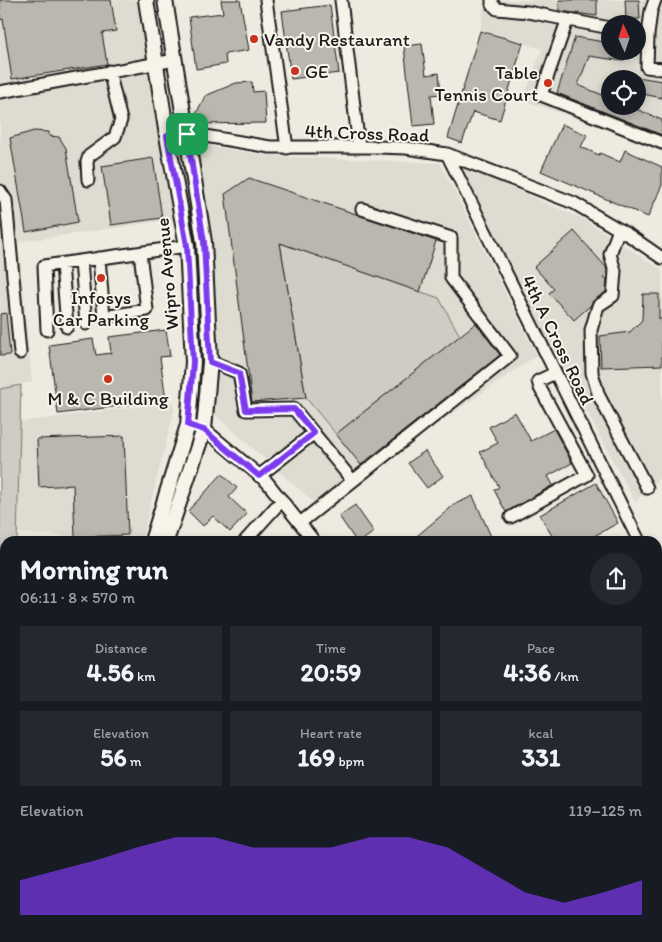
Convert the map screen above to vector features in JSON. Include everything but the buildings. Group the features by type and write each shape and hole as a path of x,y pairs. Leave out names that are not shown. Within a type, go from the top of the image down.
{"main road":[{"name":"Wipro Avenue","path":"146,0 155,64 187,246 193,362 188,425 154,536"},
{"name":"Wipro Avenue","path":"165,0 204,242 210,362 204,430 168,536"}],"street":[{"path":"266,0 287,148"},
{"path":"341,0 359,147"},
{"path":"492,0 492,4 497,8 528,12 601,27"},
{"path":"646,25 655,0"},
{"path":"566,21 541,95 662,143"},
{"path":"646,59 647,67 662,70"},
{"path":"0,92 175,60"},
{"path":"88,180 86,162 89,156 115,137 121,120 109,71"},
{"name":"4th Cross Road","path":"167,136 187,134 270,147 406,148 447,154 574,203 619,229 662,258"},
{"name":"4th A Cross Road","path":"447,154 636,536"},
{"path":"0,191 6,200 20,354"},
{"path":"300,523 510,356 451,278 451,238 362,209"},
{"path":"619,229 610,254 615,270 613,296 598,306 591,330 592,373 599,396 647,488"},
{"path":"47,330 44,266 187,246"},
{"path":"99,258 104,317 147,310 140,253"},
{"path":"81,261 86,324"},
{"path":"62,264 67,327"},
{"path":"210,362 239,373 246,410 294,409 352,480"},
{"path":"555,373 538,381 540,388 587,475"},
{"path":"188,425 204,430 259,476 282,500 310,536"},
{"path":"259,476 314,433"},
{"path":"512,517 602,468"},
{"path":"250,536 282,500"}],"shaded area":[{"path":"0,0 138,0 146,62 176,219 18,242 32,382 0,389"},
{"path":"485,0 662,0 662,152 600,127 523,100 542,49 480,31"},
{"path":"197,144 270,156 440,163 537,355 318,506 213,413 218,368 212,254"},
{"path":"454,163 583,219 662,270 662,476 635,502"},
{"path":"280,243 439,298 460,336 336,434 306,398"},
{"path":"21,385 17,536 0,536 0,389"},
{"path":"173,402 174,411 142,536 64,536 17,533 20,422"}],"place":[{"name":"Vandy Restaurant","path":"254,39"},
{"name":"GE","path":"295,71"},
{"name":"Table Tennis Court","path":"548,83"},
{"name":"Infosys Car Parking","path":"101,278"},
{"name":"M & C Building","path":"108,379"}],"route":[{"path":"187,134 204,242 210,362 239,373 246,410 294,409 314,433 259,476 204,430 188,425 193,362 187,246 167,136 187,134"}]}
